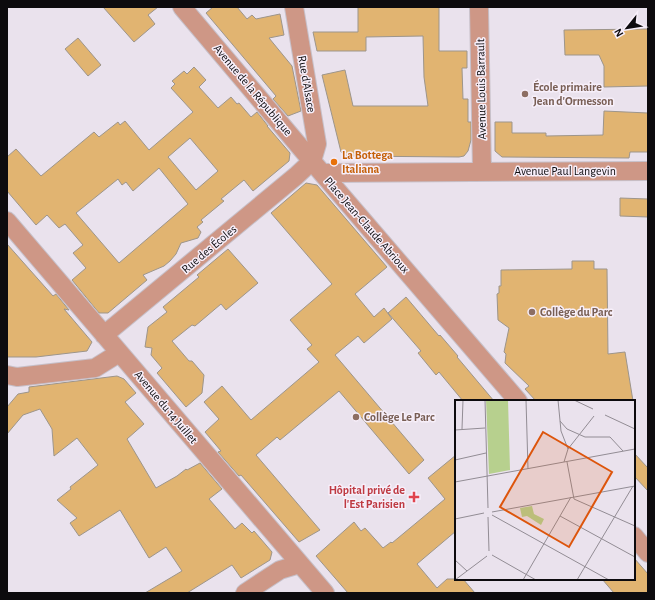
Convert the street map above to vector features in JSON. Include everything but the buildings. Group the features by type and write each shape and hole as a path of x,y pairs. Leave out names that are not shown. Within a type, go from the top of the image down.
{"street":[{"name":"Avenue de la République","path":"182,7 317,167"},
{"name":"Rue d'Alsace","path":"294,7 317,144 317,167"},
{"name":"Avenue Louis Barrault","path":"480,7 482,171"},
{"name":"Place Jean-Claude Abrioux","path":"317,167 482,171"},
{"name":"Place Jean-Claude Abrioux","path":"317,167 517,400"},
{"name":"Rue des Écoles","path":"104,335 296,176 317,167"},
{"name":"Avenue Paul Langevin","path":"482,171 648,171"},
{"name":"Avenue du 14 Juillet","path":"7,221 324,593"},
{"path":"10,379 95,368 119,353"},
{"path":"635,537 648,553"},
{"path":"245,593 280,570 300,564"}],"place":[{"name":"École primaire Jean d'Ormesson","path":"525,94"},
{"name":"La Bottega Italiana","path":"334,162"},
{"name":"Collège du Parc","path":"532,312"},
{"name":"Collège Le Parc","path":"356,417"},
{"name":"Hôpital privé de l'Est Parisien","path":"414,497"}]}
